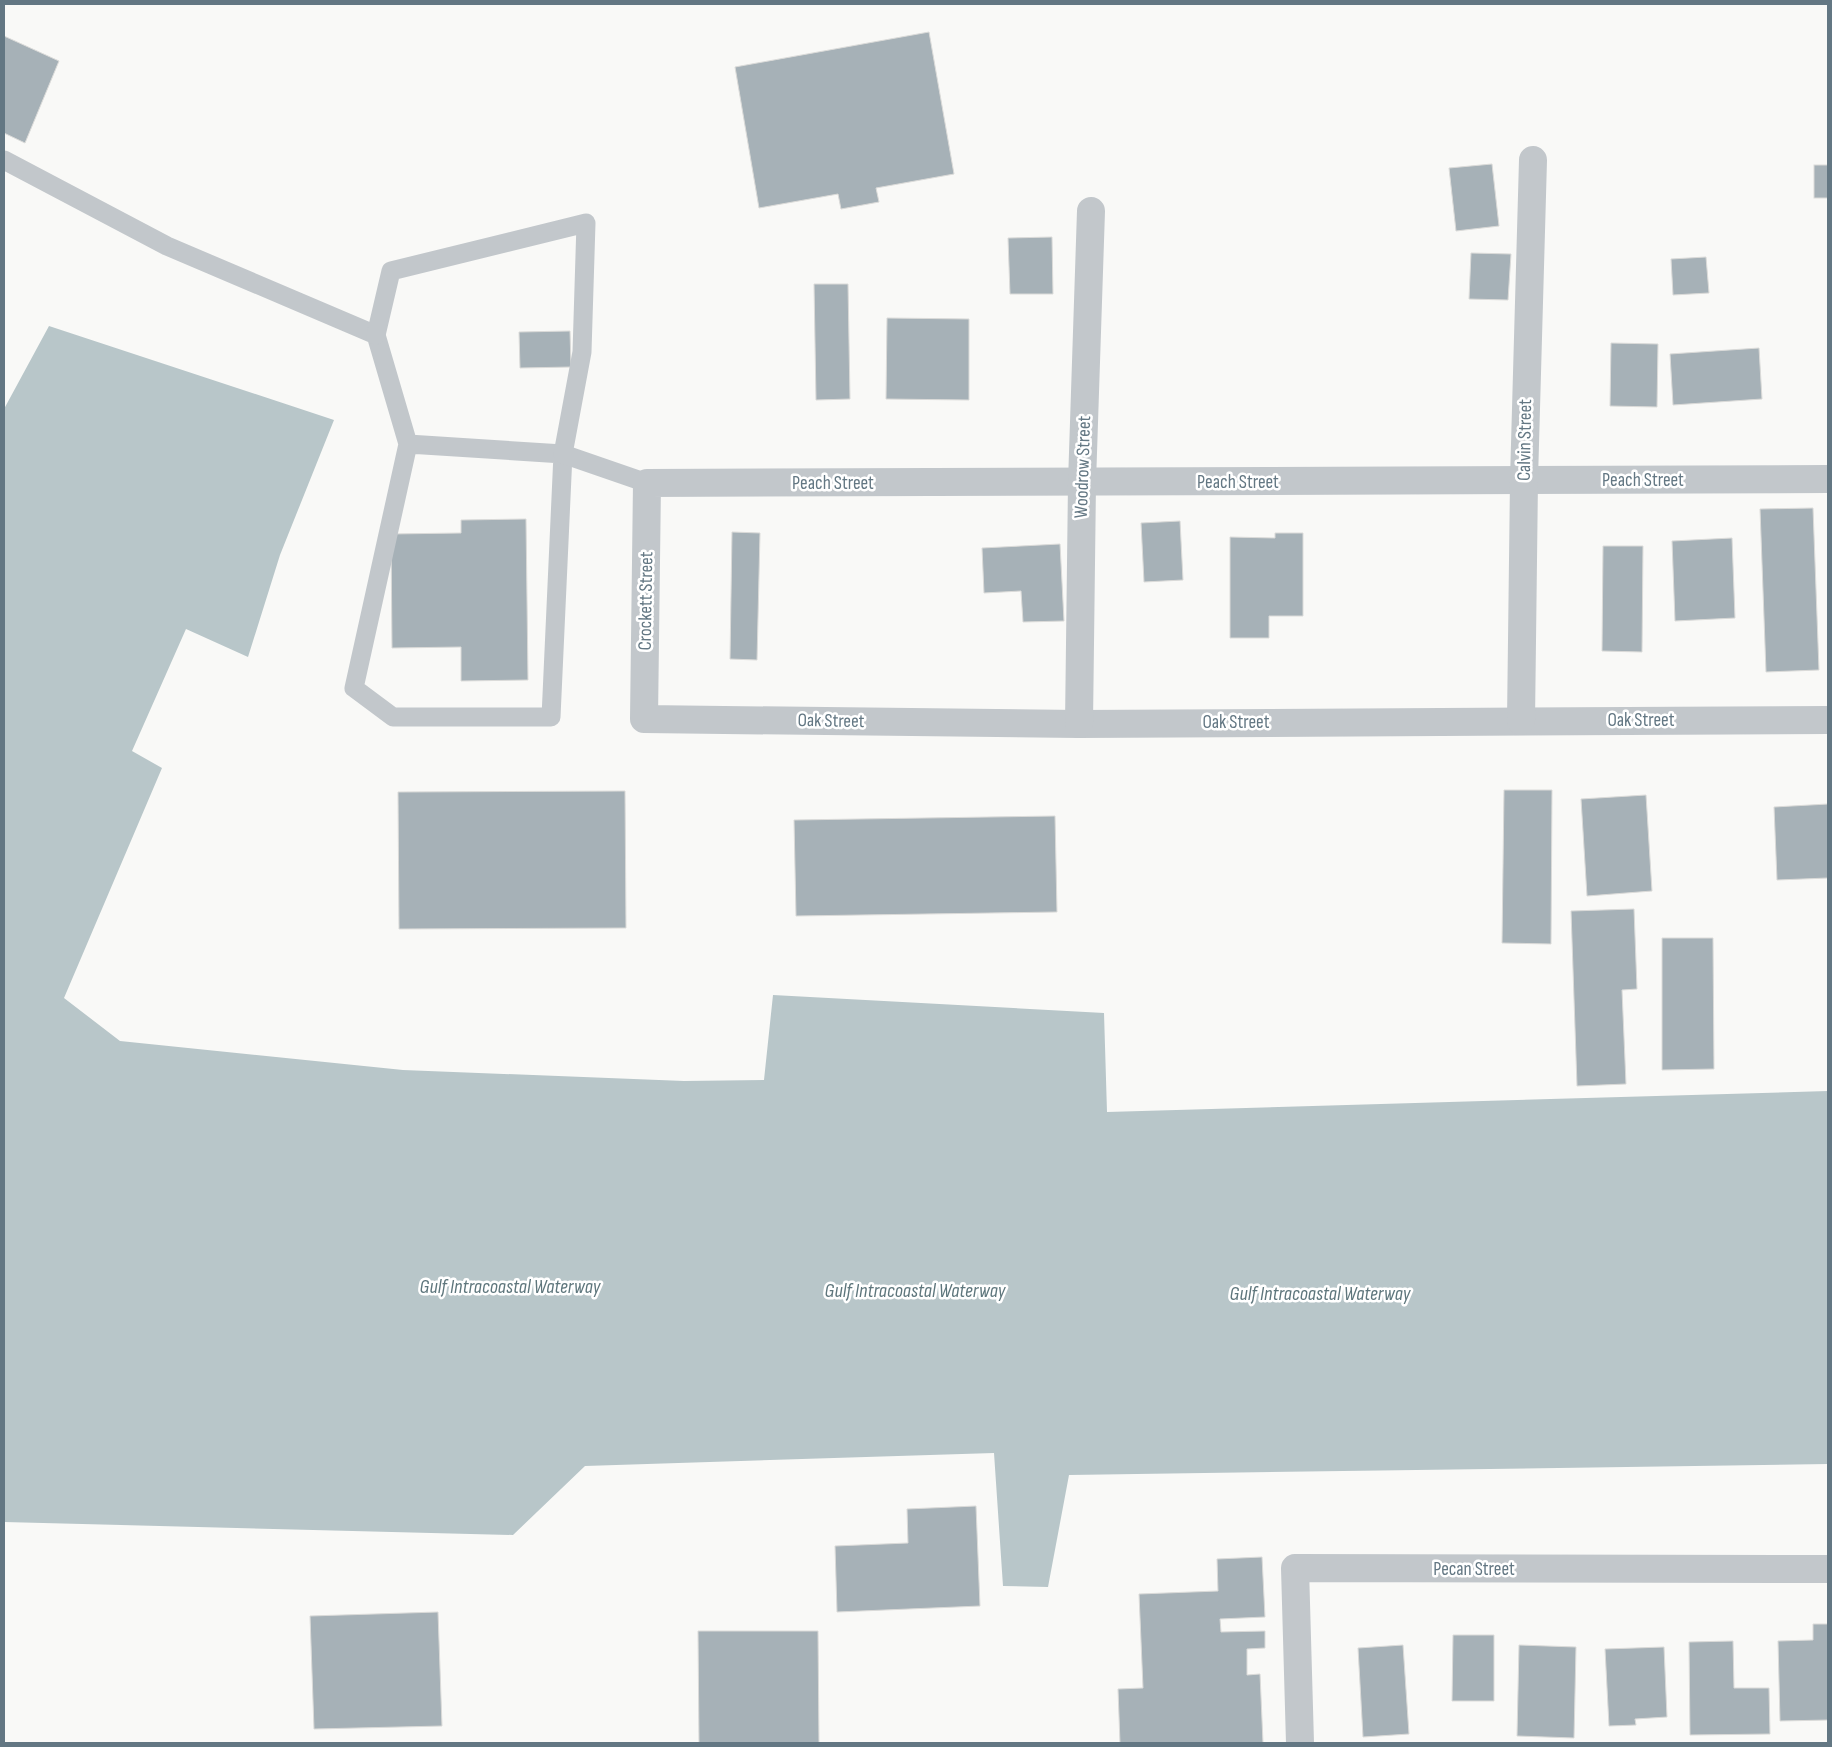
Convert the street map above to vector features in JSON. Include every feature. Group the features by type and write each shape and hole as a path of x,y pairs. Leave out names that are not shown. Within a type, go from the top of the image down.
{"street":[{"name":"Calvin Street","path":"1521,720 1524,480 1533,160"},
{"name":"Woodrow Street","path":"1079,724 1082,482 1092,211"},
{"name":"Peach Street","path":"647,484 1828,479"},
{"name":"Crockett Street","path":"644,720 647,484"},
{"name":"Oak Street","path":"644,720 1079,724 1521,720 1828,720"},
{"name":"Pecan Street","path":"1300,1743 1295,1568 1828,1569"}],"lane":[{"path":"4,160 167,246 376,335"},
{"path":"586,223 582,352 563,454 551,717 393,717 354,688 408,444 376,335 391,271 586,223"},
{"path":"408,444 563,454 647,484"}],"water":[{"name":"Gulf Intracoastal Waterway","path":"49,326 334,420 280,555 248,657 186,629 132,751 162,768 64,998 120,1041 403,1070 684,1081 764,1080 773,995 1104,1013 1107,1112 1828,1091 1828,1464 1069,1475 1048,1587 1003,1586 994,1453 585,1466 513,1535 4,1522 4,409"}],"building":[{"path":"929,32 954,174 876,188 879,202 841,209 838,194 759,208 735,67"},
{"path":"4,36 59,61 25,143 4,133"},
{"path":"1492,164 1499,226 1456,231 1449,168"},
{"path":"1814,165 1828,165 1828,198 1814,198"},
{"path":"1052,237 1053,294 1010,294 1008,238"},
{"path":"1471,253 1511,254 1508,300 1469,299"},
{"path":"1706,257 1709,293 1673,295 1671,259"},
{"path":"814,284 848,284 850,399 816,400"},
{"path":"887,318 969,319 969,400 886,399"},
{"path":"570,331 571,367 520,368 519,332"},
{"path":"1611,343 1658,344 1657,407 1610,406"},
{"path":"1759,348 1762,399 1673,405 1670,354"},
{"path":"1813,508 1819,670 1766,672 1760,509"},
{"path":"526,519 528,680 461,681 461,647 392,648 391,534 461,533 461,520"},
{"path":"1180,521 1183,580 1144,582 1141,523"},
{"path":"732,532 760,533 757,660 730,659"},
{"path":"1275,533 1303,533 1303,616 1269,616 1269,638 1230,638 1230,537 1275,538"},
{"path":"1732,538 1735,618 1675,621 1672,541"},
{"path":"1060,544 1064,621 1023,622 1021,591 984,593 982,548"},
{"path":"1603,546 1643,546 1642,652 1602,651"},
{"path":"1504,790 1552,790 1551,944 1502,943"},
{"path":"625,791 626,928 399,929 398,792"},
{"path":"1646,795 1652,891 1587,896 1581,799"},
{"path":"1828,804 1828,878 1777,880 1774,807"},
{"path":"1055,816 1057,912 796,916 794,820"},
{"path":"1634,909 1637,989 1622,990 1626,1084 1577,1086 1571,911"},
{"path":"1662,938 1713,938 1714,1069 1662,1070"},
{"path":"976,1506 980,1606 837,1612 835,1546 908,1543 907,1509"},
{"path":"1262,1557 1265,1617 1220,1619 1221,1632 1265,1631 1265,1648 1247,1649 1247,1675 1260,1674 1263,1743 1120,1743 1118,1689 1143,1688 1139,1594 1218,1591 1217,1559"},
{"path":"438,1612 442,1726 314,1729 310,1616"},
{"path":"1813,1624 1828,1624 1828,1720 1780,1721 1778,1641 1813,1640"},
{"path":"698,1631 818,1631 819,1743 699,1743"},
{"path":"1453,1635 1494,1635 1494,1701 1452,1701"},
{"path":"1733,1641 1734,1688 1769,1688 1770,1734 1690,1735 1689,1642"},
{"path":"1403,1645 1409,1734 1363,1737 1358,1648"},
{"path":"1519,1645 1576,1647 1574,1738 1517,1736"},
{"path":"1664,1647 1667,1717 1635,1719 1636,1725 1609,1726 1605,1649"}]}
